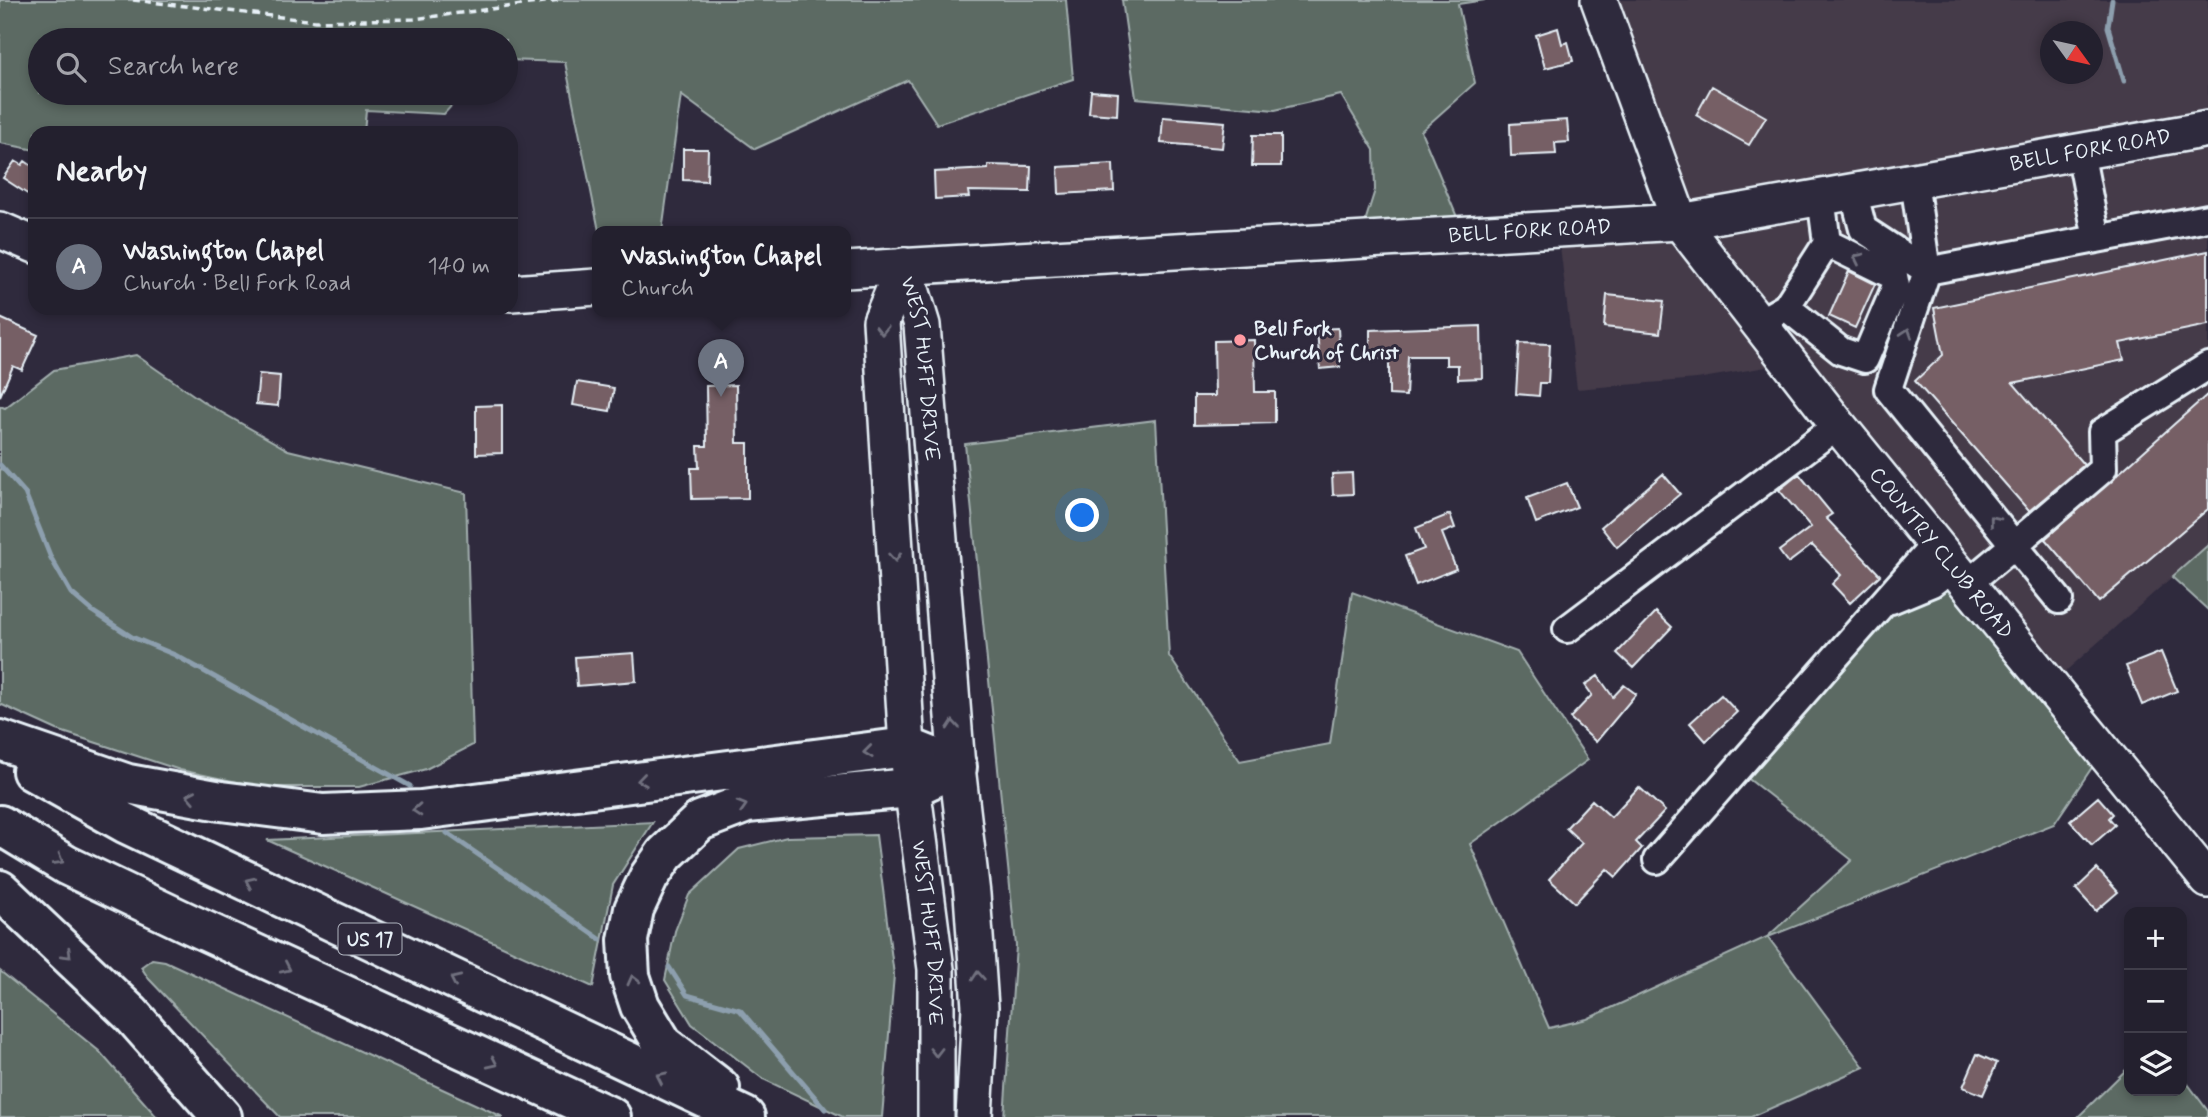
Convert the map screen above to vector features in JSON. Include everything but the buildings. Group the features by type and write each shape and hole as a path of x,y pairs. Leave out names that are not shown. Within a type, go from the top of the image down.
{"highway":[{"path":"0,740 128,784 221,802 323,814 421,810 907,747 957,767"},
{"name":"US 17","path":"0,752 125,823 745,1117"},
{"path":"757,1117 663,1044 640,1006 630,976 628,940 634,909 649,877 665,854 699,821 747,803 911,788 957,767"},
{"path":"0,825 66,865 139,900 611,1117"},
{"path":"0,890 131,1014 222,1117"}],"main road":[{"name":"COUNTRY CLUB ROAD","path":"1599,0 1680,222 1772,315 1838,425 2208,880"},
{"name":"BELL FORK ROAD","path":"851,270 1680,222 2208,129"},
{"path":"0,230 28,242"},
{"name":"WEST HUFF DRIVE","path":"904,266 881,321 907,747 936,969 936,1117"},
{"name":"WEST HUFF DRIVE","path":"904,266 922,325 957,767 972,894 981,1007 974,1117"},
{"path":"518,293 592,287"}],"street":[{"path":"2080,151 2097,239"},
{"path":"1888,389 1927,271 1914,181"},
{"path":"1837,194 1863,229 1927,271 2208,218"},
{"path":"1837,194 1827,243 1772,315 1814,328 1841,351 1865,359 1876,378 1888,389 2059,600"},
{"path":"1827,243 1894,276 1896,286 1865,359"},
{"path":"1657,860 1886,602 1952,565 2014,545 2102,469 2102,432 2208,366"},
{"path":"1567,629 1838,425"}],"path":[{"path":"133,0 315,21 414,19 560,0"}],"shaded area":[{"path":"1599,0 2208,0 2208,545 2050,685 1789,363 1697,379 1577,389 1558,229 1679,222"}],"green space":[{"path":"0,0 1066,0 1073,79 937,124 908,80 755,149 681,95 663,226 598,226 565,62 518,60 518,28 28,28 28,105 452,105 444,114 366,110 365,126 28,126 28,149 0,143"},
{"path":"1122,0 1485,0 1458,4 1475,83 1421,131 1462,229 1359,241 1375,190 1374,150 1341,95 1275,110 1136,98"},
{"path":"136,355 205,403 288,450 466,493 473,745 426,769 359,787 261,787 180,770 57,730 0,704 0,406 5,408 54,370"},
{"path":"1156,420 1169,656 1240,761 1330,744 1352,592 1517,652 1588,760 1470,844 1549,1028 1587,1019 1767,937 1852,860 1736,769 1886,602 1953,567 2103,751 2054,824 1768,937 1864,1067 1751,1117 1004,1117 1016,946 965,444"},
{"path":"2208,545 2208,610 2172,577"},
{"path":"653,822 613,885 593,987 267,840"},
{"path":"876,835 894,975 882,1117 843,1117 763,1079 692,1024 665,980 675,931 689,895 739,849 787,837"},
{"path":"152,959 165,961 503,1117 280,1117 149,979 141,967"},
{"path":"0,971 99,1051 157,1117 0,1117"},
{"path":"2124,1072 2124,1096 2187,1096 2187,1083 2208,1111 2208,1117 2078,1117"}],"waterway":[{"path":"2112,0 2108,27 2124,81"},
{"path":"0,465 25,493 51,558 71,593 92,611 132,637 175,655 410,786"},
{"path":"447,833 600,939"},
{"path":"669,967 687,995 740,1010 825,1109"}],"place":[{"name":"Bell Fork Church of Christ","path":"1240,340"},
{"name":"Washington Chapel","path":"721,397"}]}
